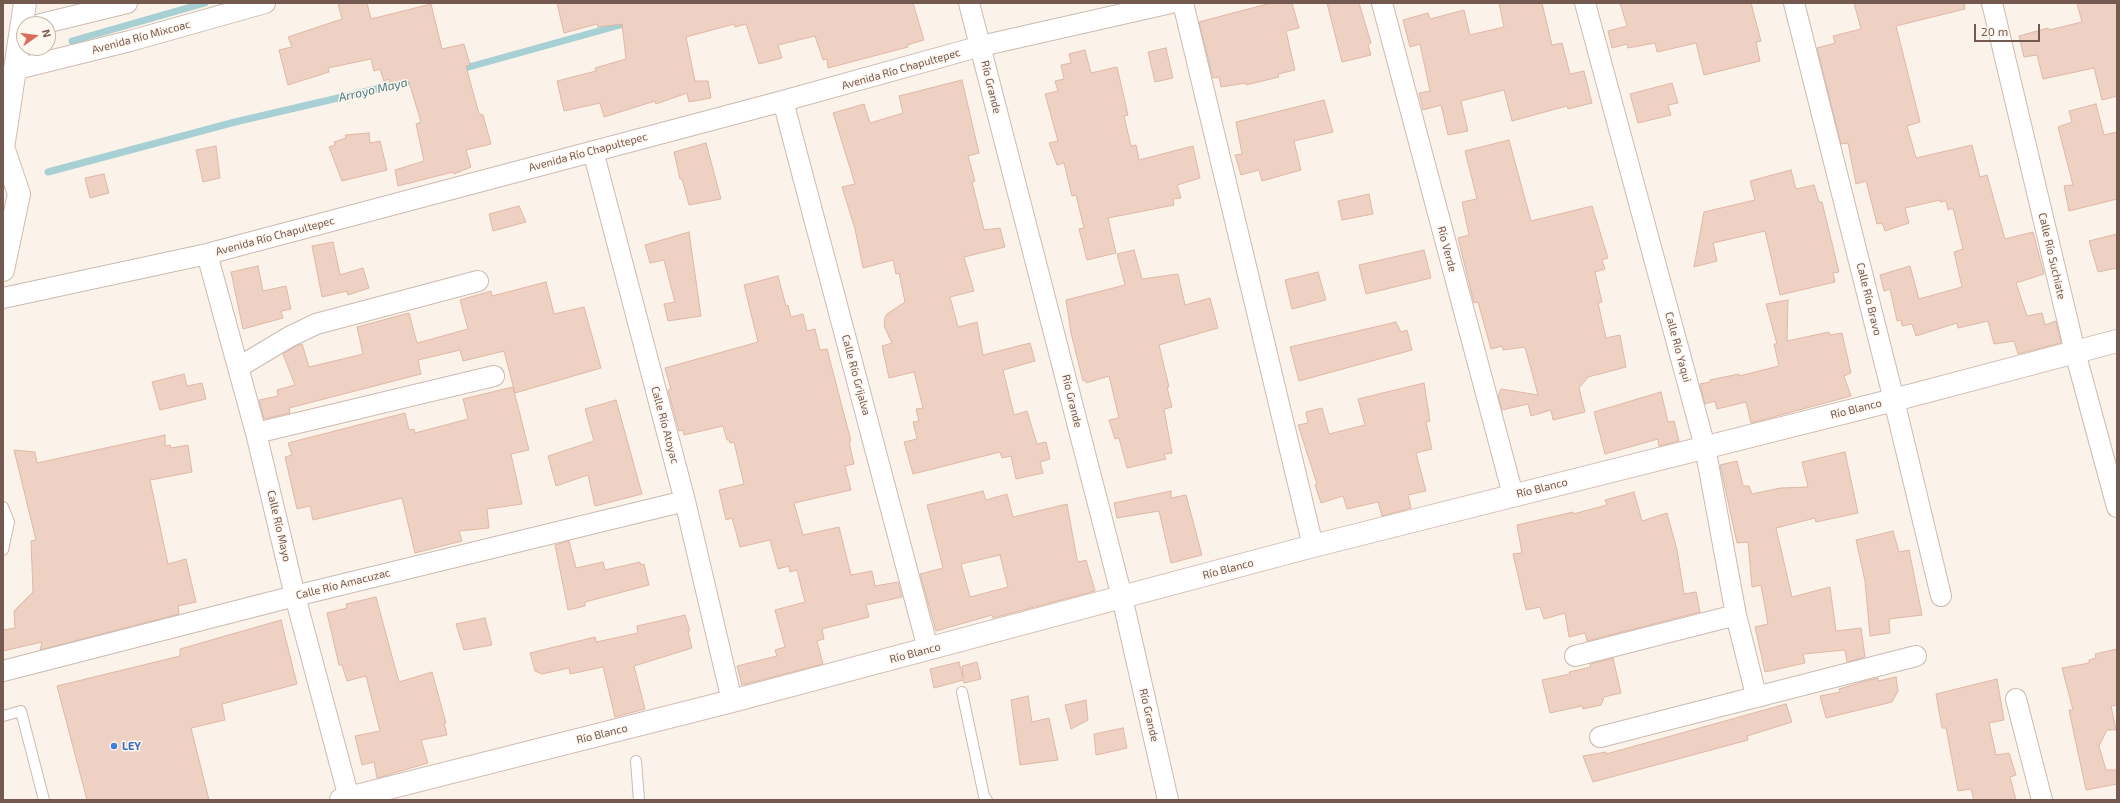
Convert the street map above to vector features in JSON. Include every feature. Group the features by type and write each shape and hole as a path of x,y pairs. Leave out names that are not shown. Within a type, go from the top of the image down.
{"street":[{"path":"26,3 28,16"},
{"path":"56,20 127,3"},
{"name":"Avenida Río Mixcoac","path":"17,69 130,41 265,3"},
{"name":"Río Grande","path":"969,3 1122,597 1168,800"},
{"name":"Avenida Río Chapultepec","path":"3,298 208,254 784,101 981,46 1171,3"},
{"path":"1183,3 1313,546"},
{"name":"Río Verde","path":"1382,3 1513,495"},
{"name":"Calle Río Yaqui","path":"1585,3 1704,447 1736,615 1756,695"},
{"name":"Calle Río Bravo","path":"1794,3 1894,400 1941,596"},
{"name":"Calle Río Suchiate","path":"1992,3 2075,352 2117,507"},
{"path":"3,270 19,194 3,148 21,56"},
{"name":"Calle Río Grijalva","path":"784,101 928,649"},
{"name":"Calle Río Atoyac","path":"593,151 685,501 732,701"},
{"name":"Calle Río Mayo","path":"208,254 256,433 345,799"},
{"path":"239,367 289,337 316,324 478,281"},
{"name":"Río Blanco","path":"345,799 732,701 1313,546 1894,400 2117,341"},
{"path":"256,433 494,376"},
{"name":"Calle Río Amacuzac","path":"3,671 295,596 685,501"},
{"path":"1575,656 1736,615"},
{"path":"1600,737 1756,695 1916,656"},
{"path":"2016,699 2042,800"}],"lane":[{"path":"3,508 9,522 3,550"},
{"path":"962,692 984,796 987,800"},
{"path":"3,716 21,712 44,800"},
{"path":"636,761 639,800"}],"building":[{"path":"338,3 367,3 371,19 431,4 442,49 464,44 470,65 466,66 479,114 483,115 491,144 466,150 471,167 454,174 453,172 398,186 395,170 424,161 416,124 421,122 409,82 406,83 406,80 390,85 389,79 384,81 380,69 374,71 371,59 328,68 329,72 288,85 279,50 292,47 288,37 342,19"},
{"path":"557,3 913,3 924,40 907,45 908,47 828,68 827,59 823,60 815,36 778,45 782,58 759,64 746,24 735,27 734,24 686,37 695,81 708,81 711,98 689,102 687,93 656,104 655,101 604,117 600,103 564,111 557,81 596,71 595,68 626,59 622,24 598,27 597,24 564,33"},
{"path":"1271,3 1292,3 1299,28 1286,31 1295,70 1278,74 1279,77 1246,85 1246,83 1221,87 1219,77 1213,78 1199,22"},
{"path":"1327,3 1359,3 1371,43 1368,45 1371,55 1342,62"},
{"path":"1499,3 1542,3 1552,45 1562,43 1570,74 1584,71 1592,103 1568,109 1567,106 1512,121 1504,90 1461,101 1468,131 1448,135 1441,105 1423,110 1419,93 1430,91 1420,44 1410,47 1403,20 1428,13 1430,19 1464,10 1470,35 1504,27"},
{"path":"1620,3 1751,3 1761,41 1756,42 1760,61 1704,75 1696,43 1657,52 1655,43 1628,48 1627,44 1612,48 1608,31 1627,26"},
{"path":"1854,3 1964,3 1965,9 1896,26 1920,122 1907,126 1916,158 1972,145 1980,177 1987,175 2005,239 2033,232 2044,274 2016,283 2027,316 2042,313 2045,325 2056,321 2061,343 2018,354 2014,341 1994,344 1988,321 1958,328 1957,323 1916,336 1912,324 1902,326 1901,320 1897,321 1890,289 1884,291 1880,275 1910,266 1919,299 1962,287 1954,252 1963,249 1953,208 1948,210 1946,201 1940,202 1940,200 1905,208 1909,223 1885,231 1882,223 1877,224 1866,181 1856,184 1848,143 1841,144 1817,48 1835,43 1833,36 1861,29"},
{"path":"2077,3 2117,3 2117,96 2102,100 2094,68 2043,79 2037,55 2024,57 2019,36 2048,28 2049,30 2082,22"},
{"path":"1166,48 1173,78 1155,82 1148,52"},
{"path":"1085,50 1091,73 1117,67 1128,115 1124,116 1131,146 1136,145 1139,160 1193,146 1200,178 1177,185 1181,198 1173,199 1174,205 1108,218 1116,253 1087,260 1079,229 1084,228 1076,195 1072,196 1064,163 1057,165 1049,143 1058,141 1045,94 1058,91 1055,81 1064,79 1061,65 1071,63 1069,54"},
{"path":"962,80 979,153 968,156 975,181 972,182 984,230 1000,228 1005,247 964,257 974,291 950,297 958,327 977,322 983,355 1030,343 1035,361 1003,370 1014,415 1027,411 1037,444 1046,442 1050,459 1040,462 1043,473 1016,479 1011,456 1002,458 1000,452 913,474 904,442 917,439 913,422 919,421 916,409 923,408 914,372 889,378 882,346 892,343 884,326 885,317 905,302 899,273 896,274 893,260 863,268 855,229 842,187 855,184 833,113 864,104 870,123 903,113 899,96"},
{"path":"1672,83 1678,103 1668,105 1671,115 1638,123 1630,94"},
{"path":"1324,100 1333,132 1294,141 1301,170 1262,181 1259,170 1241,175 1235,155 1242,154 1236,122"},
{"path":"2096,104 2104,135 2117,132 2117,199 2069,211 2064,186 2073,185 2058,127 2072,122 2069,111"},
{"path":"369,133 370,143 380,141 387,170 342,181 329,147 335,145 334,142 346,138 345,135"},
{"path":"1509,140 1531,221 1592,206 1608,258 1602,260 1605,269 1595,272 1602,302 1598,303 1606,338 1620,335 1626,367 1588,377 1579,388 1585,412 1553,420 1551,410 1531,416 1528,404 1502,410 1498,396 1501,389 1538,395 1525,347 1503,350 1502,346 1491,349 1478,302 1474,303 1458,238 1469,235 1462,202 1477,199 1465,151"},
{"path":"706,143 721,199 689,205 682,179 680,179 674,152"},
{"path":"216,146 220,178 203,182 196,150"},
{"path":"1791,170 1796,189 1814,185 1819,202 1822,202 1839,272 1833,273 1835,282 1780,295 1765,231 1713,243 1717,261 1694,267 1704,212 1755,200 1750,181"},
{"path":"104,174 109,193 90,198 85,178"},
{"path":"1369,194 1373,214 1342,220 1338,201"},
{"path":"519,206 526,222 493,231 489,214"},
{"path":"689,232 701,316 668,321 664,304 675,302 664,260 650,263 645,245"},
{"path":"2117,234 2117,268 2098,272 2089,241"},
{"path":"333,242 340,275 363,268 369,288 348,295 347,291 322,297 312,246"},
{"path":"1134,250 1142,279 1178,274 1185,305 1210,298 1218,328 1159,345 1172,407 1164,409 1172,453 1164,454 1166,459 1127,468 1119,438 1115,439 1109,420 1119,418 1109,376 1086,383 1086,380 1083,381 1071,333 1066,300 1125,285 1117,254"},
{"path":"1424,250 1431,278 1366,294 1359,265"},
{"path":"258,266 263,291 286,286 291,309 281,311 283,318 243,329 231,272"},
{"path":"1318,272 1326,300 1292,309 1285,280"},
{"path":"778,276 786,306 788,305 791,317 803,314 807,331 815,329 820,350 827,349 851,441 849,442 854,464 845,466 851,490 794,503 803,535 839,527 851,575 872,571 875,586 898,582 902,597 866,605 869,617 822,629 824,639 817,641 823,664 742,685 737,666 777,656 775,650 785,647 775,610 805,602 797,570 790,572 789,566 778,569 770,540 740,547 732,518 726,520 719,490 744,484 734,442 730,443 729,440 727,440 723,426 684,435 683,430 679,431 668,390 671,389 665,368 758,342 744,285"},
{"path":"546,282 554,314 584,307 601,368 515,393 504,351 463,361 460,350 418,360 421,374 289,408 290,413 264,419 259,400 278,396 277,390 295,385 283,354 294,347 302,344 309,367 363,354 357,327 409,313 417,343 468,329 460,300 491,291 492,296"},
{"path":"1788,300 1787,341 1829,332 1830,335 1842,333 1851,373 1844,376 1851,396 1751,423 1746,402 1717,409 1715,401 1705,404 1700,384 1710,382 1710,380 1739,374 1739,376 1779,366 1774,344 1777,344 1766,304"},
{"path":"1396,322 1401,332 1407,330 1412,350 1299,381 1290,347"},
{"path":"184,374 187,386 202,383 206,399 160,410 152,382"},
{"path":"1424,383 1430,421 1426,422 1432,449 1416,453 1426,491 1408,495 1411,508 1382,516 1378,502 1347,509 1343,496 1321,503 1315,485 1317,484 1298,425 1308,423 1306,412 1322,408 1329,434 1365,425 1358,399"},
{"path":"513,387 529,450 511,454 522,504 487,509 489,528 459,531 462,541 415,553 402,498 313,520 310,506 297,509 285,457 292,455 288,443 405,413 409,430 414,429 415,433 468,419 463,399"},
{"path":"1661,392 1668,422 1674,421 1679,441 1659,446 1658,439 1605,454 1594,412"},
{"path":"616,400 642,494 595,506 588,475 556,486 548,456 594,441 585,409"},
{"path":"165,435 165,446 170,445 171,448 188,445 192,472 150,480 168,564 186,559 196,602 178,606 179,614 40,650 42,642 3,651 3,630 15,628 14,611 33,592 31,541 36,540 14,450 35,452 37,463"},
{"path":"1845,452 1858,513 1816,522 1815,518 1776,528 1792,597 1830,587 1836,631 1861,628 1865,657 1847,662 1845,650 1803,654 1805,663 1765,672 1755,627 1768,624 1761,585 1752,587 1748,542 1737,543 1720,465 1737,461 1743,486 1749,486 1752,494 1780,488 1808,487 1802,462"},
{"path":"983,491 986,500 1007,494 1013,517 1067,504 1077,559 1079,562 1086,560 1095,591 993,618 992,615 936,631 920,574 943,568 927,505","holes":["1000,555 1008,587 970,597 961,564"]},
{"path":"1171,491 1171,498 1186,495 1202,555 1171,563 1159,511 1117,518 1114,503"},
{"path":"1634,492 1642,521 1667,513 1677,550 1684,594 1696,592 1700,612 1587,641 1585,633 1569,637 1565,613 1544,619 1540,607 1526,610 1513,554 1522,553 1517,525 1573,512 1573,514 1607,505 1605,500"},
{"path":"1893,531 1899,552 1909,550 1922,615 1889,619 1890,633 1870,636 1865,581 1856,540"},
{"path":"569,541 576,568 603,562 605,570 640,562 641,565 644,564 649,585 585,602 585,606 568,610 555,545"},
{"path":"376,597 399,682 432,672 446,723 444,723 447,735 421,740 428,763 377,778 374,762 362,765 355,736 380,731 366,676 347,681 342,665 339,665 327,613 347,608 346,604"},
{"path":"685,615 690,631 688,631 692,648 634,666 645,709 615,717 603,667 570,674 569,668 542,674 535,671 530,653 595,637 596,642 638,633 637,626"},
{"path":"485,618 492,645 464,650 456,624"},
{"path":"281,620 297,684 222,704 225,720 191,728 209,800 87,800 57,686 180,656 180,649"},
{"path":"2117,649 2117,705 2111,706 2116,730 2107,730 2099,746 2106,770 2117,770 2117,784 2086,790 2069,710 2073,710 2062,668 2089,663 2089,660 2096,658 2095,654"},
{"path":"1613,658 1621,693 1604,697 1601,705 1583,709 1582,706 1550,713 1542,680 1570,674 1569,672 1591,667 1590,664"},
{"path":"959,662 963,678 962,666 977,662 981,679 964,683 963,680 934,688 930,669"},
{"path":"1896,677 1898,691 1892,702 1826,718 1820,696 1840,692 1839,689 1869,680 1878,678 1878,681"},
{"path":"1997,679 2004,720 1989,723 1996,755 2009,753 2016,775 2010,777 2016,800 1974,800 1971,789 1958,791 1946,728 1942,728 1936,694"},
{"path":"1028,696 1032,722 1049,718 1058,760 1020,765 1011,700"},
{"path":"1086,700 1088,720 1071,729 1065,705"},
{"path":"1786,704 1792,722 1747,736 1748,740 1593,782 1583,756 1606,752 1606,754"},
{"path":"1123,728 1127,748 1096,755 1094,734"}],"waterway":[{"path":"72,41 205,3"},
{"name":"Arroyo Maya","path":"458,70 631,22"},
{"name":"Arroyo Maya","path":"48,172 235,122 415,80"}],"place":[{"name":"LEY","path":"114,746"}]}
